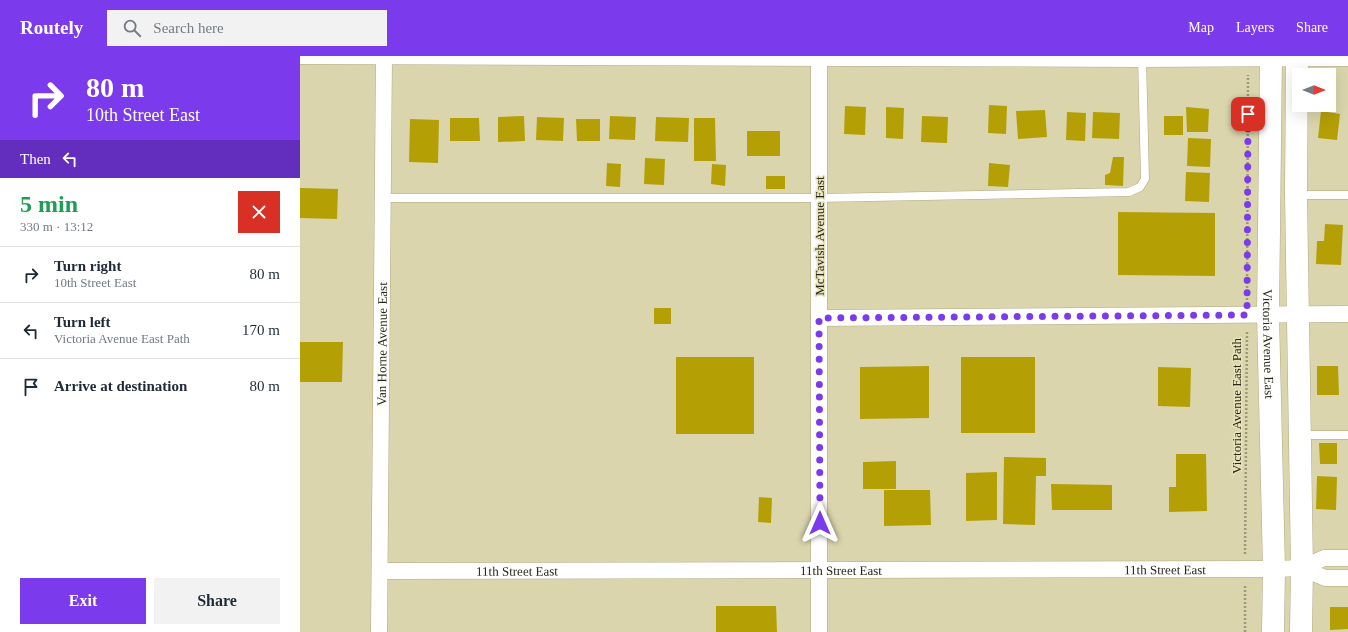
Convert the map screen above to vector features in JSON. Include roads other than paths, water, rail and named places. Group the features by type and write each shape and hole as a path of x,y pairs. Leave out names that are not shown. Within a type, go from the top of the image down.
{"main road":[{"name":"Victoria Avenue East","path":"1271,57 1268,315 1274,569 1272,632"},
{"path":"1297,57 1296,195 1302,568 1301,632"}],"street":[{"path":"300,56 1348,58"},
{"name":"Van Horne Avenue East","path":"379,632 384,198 384,57"},
{"name":"McTavish Avenue East","path":"819,57 819,632"},
{"path":"819,318 1348,314"},
{"name":"11th Street East","path":"380,571 1274,569 1302,568 1324,558 1348,558"},
{"name":"11th Street East","path":"1302,568 1325,578 1348,578"}],"lane":[{"path":"384,198 819,198 1129,192 1140,187 1145,179 1142,58"},
{"path":"1296,195 1348,195"},
{"path":"1300,435 1348,435"}]}
